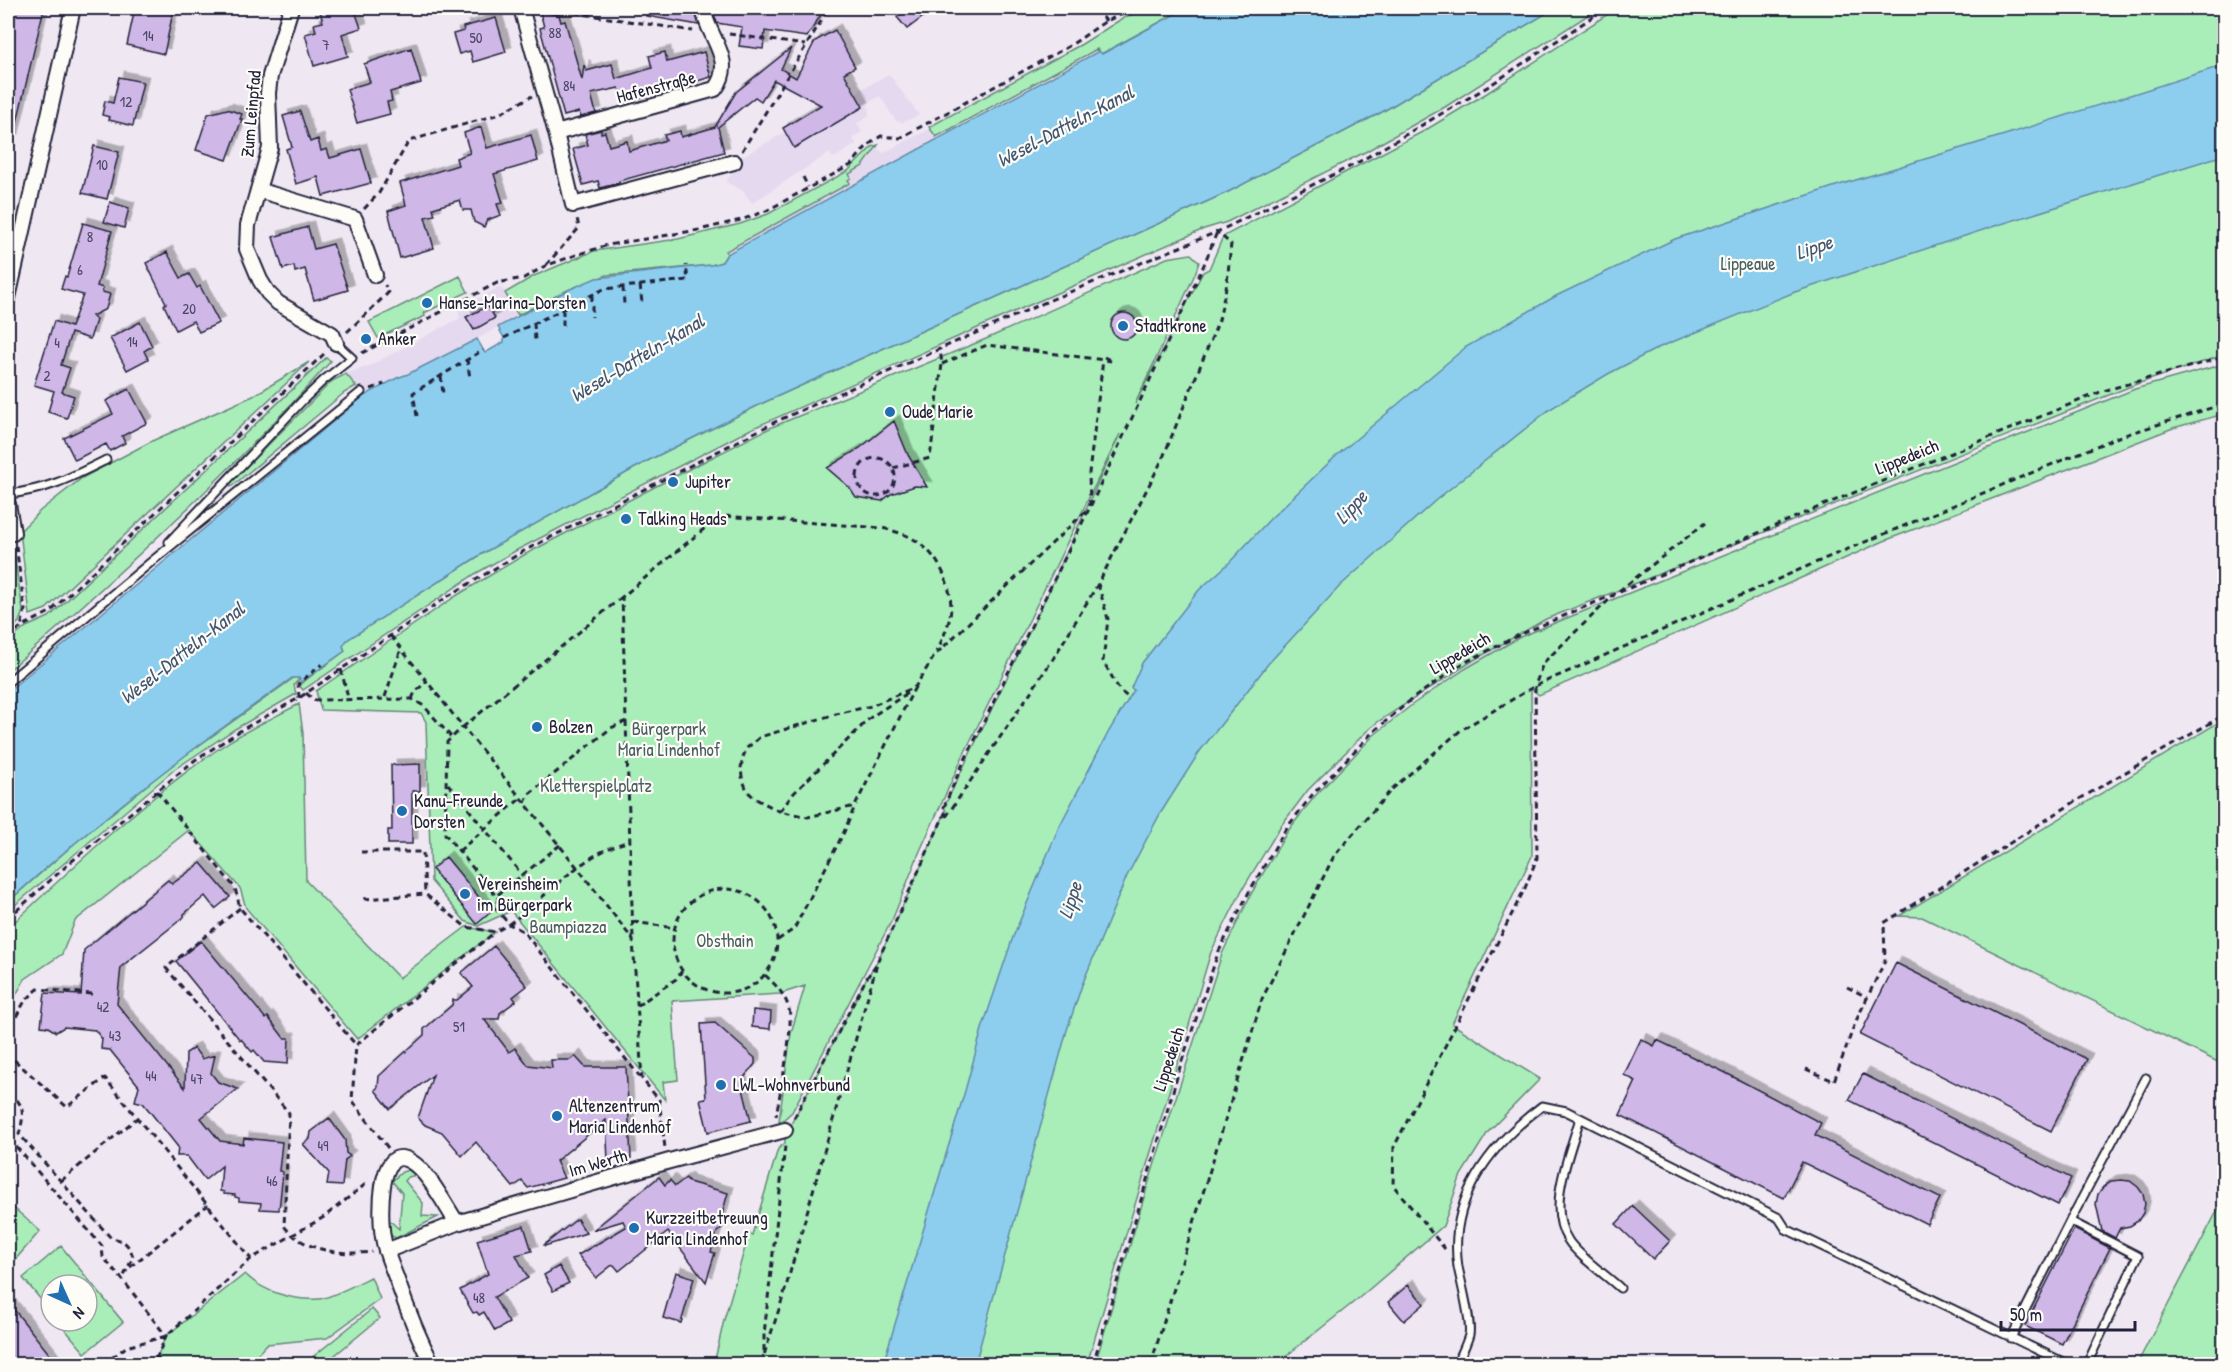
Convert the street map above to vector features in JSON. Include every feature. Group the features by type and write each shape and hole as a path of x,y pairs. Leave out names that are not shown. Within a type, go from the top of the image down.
{"street":[{"path":"8,298 73,8"},
{"name":"Zum Leinpfad","path":"291,8 270,76 268,93 270,148 248,225 247,249 268,294 278,303 332,334 336,343"},
{"path":"521,8 556,133 573,205 734,162"},
{"name":"Hafenstraße","path":"556,133 715,89 722,79 724,67 702,8"},
{"path":"258,190 355,219 375,275"},
{"path":"8,504 13,533"},
{"name":"Im Werth","path":"386,1251 457,1223 666,1162 779,1132"},
{"path":"432,1365 417,1335 382,1235 382,1188 386,1169 396,1160 405,1158 416,1166 457,1223"}],"lane":[{"path":"151,562 302,401 352,358 336,343"},
{"path":"8,682 151,562 361,392"},
{"path":"8,494 52,486 106,460"},
{"path":"2011,1338 2146,1078"},
{"path":"1457,1365 1470,1333 1458,1264 1458,1219 1475,1177 1515,1126 1542,1106 1566,1111 1779,1218 1786,1229 2067,1365"},
{"path":"1580,1118 1558,1196 1563,1232 1569,1243 1620,1288"},
{"path":"2070,1221 2138,1256 2086,1365"}],"path":[{"path":"544,8 805,45"},
{"path":"734,162 829,8"},
{"path":"1096,8 1106,21"},
{"path":"352,358 385,338 497,283 524,278 545,266 608,245 672,236 741,220 766,211 850,165 867,146 881,136 900,138 1071,45 1106,21 1137,8"},
{"path":"8,918 72,861 195,760 243,729 299,698 447,597 524,550 777,421 1055,298 1217,232 1357,163 1489,86 1606,8"},
{"path":"355,219 379,192 409,141 499,114 544,90"},
{"path":"803,177 808,187"},
{"path":"545,266 579,228 573,205"},
{"path":"761,1365 784,1294 879,960 946,811 944,807 958,774 1090,507 1203,267 1217,232"},
{"path":"940,825 1053,659 1098,584 1162,460 1219,320 1227,283 1231,244 1217,232"},
{"path":"504,338 604,289 688,280 686,266"},
{"path":"8,638 21,627 50,612 388,293 382,277 375,275"},
{"path":"640,285 642,303"},
{"path":"623,287 624,305"},
{"path":"592,295 592,317"},
{"path":"563,309 563,328"},
{"path":"534,323 535,342"},
{"path":"935,655 1090,507 1089,473 1104,358 987,345 942,364"},
{"path":"893,468 930,458 942,364 940,349"},
{"path":"417,416 413,393 483,350"},
{"name":"Lippedeich","path":"1093,1365 1180,1067 1218,952 1248,892 1285,830 1313,794 1372,733 1412,699 1462,664 1519,635 1824,505 2103,392 2224,357"},
{"path":"467,359 470,378"},
{"path":"441,376 443,394"},
{"path":"1150,1365 1262,999 1334,856 1392,789 1461,730 1535,686 1824,560 2118,437 2224,404"},
{"path":"878,458 887,461 893,468 896,477 894,486 887,493 869,496 861,490 857,482 857,472 861,464 869,459 878,458"},
{"path":"498,895 496,896 445,834 448,784 447,742 711,523 724,516 882,528 906,535 928,550 944,576 950,595 950,616 935,655 915,687 794,929 777,940"},
{"path":"1458,1264 1393,1185 1394,1147 1525,888 1537,858 1535,686 1543,663 1615,593 1705,522"},
{"path":"13,533 25,602 21,627"},
{"path":"1098,584 1108,619 1103,661 1120,691 1129,698"},
{"path":"622,597 633,940 642,1079"},
{"path":"391,635 560,845 633,940"},
{"path":"385,697 402,649"},
{"path":"299,698 298,684 322,664"},
{"path":"341,669 348,698"},
{"path":"412,699 415,692 427,681"},
{"path":"855,806 808,817 779,812 756,799 747,790 741,768 747,748 760,737 871,706 915,687"},
{"path":"779,812 794,793 871,717 915,687"},
{"path":"306,693 314,699 385,697 412,699 424,706 452,738"},
{"path":"1806,1069 1834,1081 1855,1023 1885,961 1884,923 2076,801 2224,715"},
{"path":"525,802 528,795 611,728 626,721"},
{"path":"448,784 523,876"},
{"path":"157,791 235,888 240,908 356,1045 352,1100 396,1160"},
{"path":"459,851 521,798"},
{"path":"356,1045 577,867 608,848 631,841"},
{"path":"560,845 498,895 496,909 508,924 523,932 659,1100 666,1162"},
{"path":"361,852 423,852 424,894"},
{"path":"735,890 755,898 764,907 771,917 777,940 771,964 765,975 745,989 721,993 700,987 682,971 674,951 675,928 684,908 692,900 712,891 735,890"},
{"path":"364,899 424,894 466,927 495,932"},
{"path":"240,908 166,968 289,1113 284,1226 292,1236 322,1250 353,1254 386,1251"},
{"path":"633,922 675,928"},
{"path":"779,1132 791,1124 866,979 879,960"},
{"path":"637,1006 675,979 682,971"},
{"path":"764,1356 764,1334 785,1143 779,1132 789,1031 789,1009 779,988 765,975"},
{"path":"1847,987 1868,998"},
{"path":"12,1058 9,1029 25,1001 38,989 92,994"},
{"path":"638,1028 645,1028"},
{"path":"8,1055 67,1107 105,1078 251,1260"},
{"path":"8,1094 14,1097 24,1118 20,1134 111,1238 121,1239 129,1246 133,1257 122,1279"},
{"path":"61,1181 137,1118"},
{"path":"8,1143 12,1142 102,1245 103,1257 166,1336"},
{"path":"154,1365 166,1336 251,1260 324,1217 369,1182"},
{"path":"127,1269 208,1205"},
{"path":"104,1365 126,1347 166,1336"}],"shaded area":[{"path":"889,74 919,115 903,122 896,121 880,96 868,103 869,114 857,123 862,132 852,138 856,144 834,158 829,153 752,203 743,191 726,182 743,156"},
{"path":"930,129 937,140 727,254 722,262 722,239 848,173 876,147 883,153"},
{"path":"499,287 506,292 518,315 449,355 396,378 364,396 346,374 371,365 460,318 458,310"}],"green space":[{"path":"1149,8 1186,8 1101,54 1097,49 936,137 929,127 1082,44 1123,18"},
{"path":"1555,8 1599,8 1445,107 1365,152 1227,222 1204,229 751,429 517,550 475,574 303,690 299,685 345,651 343,646 346,640 485,552 651,459 765,402 1228,192 1382,112"},
{"name":"Lippeaue","path":"1617,8 2224,8 2224,355 2134,385 1546,619 1474,660 1368,730 1308,790 1280,827 1242,890 1211,952 1087,1364 714,1364 749,1234 752,1235 778,1149 785,1143 785,1130 791,1124 878,960 946,811 944,807 1050,589 1120,434 963,756 919,853 893,918 792,1112 783,1120 779,1121 791,1033 805,986 780,994 672,1001 678,1080 663,1082 665,1100 511,911 478,926 465,921 431,881 426,722 421,713 321,710 316,691 456,596 524,555 772,427 986,339 1167,258 1191,254 1199,262 1195,274 1135,404 1203,272 1209,269 1226,235 1424,131 1487,93"},
{"path":"878,145 863,166 849,174 850,183 726,251 727,254 722,262 712,265 607,275 568,290 518,315 505,293 534,276 594,251 678,239 740,224 768,214 848,171 872,147"},
{"name":"Hanse-Marina-Dorsten","path":"460,276 468,292 424,313 425,316 378,338 369,322"},
{"path":"326,358 331,361 215,482 133,560 8,671 8,642 26,627 49,617"},
{"path":"309,362 46,609 30,615 20,531 41,510 82,478 152,441 253,396"},
{"path":"2224,364 2224,414 2173,428 1884,541 1539,695 1531,689 1532,856 1452,1024 1540,1079 1488,1132 1461,1175 1443,1226 1359,1298 1276,1364 1095,1364 1145,1194 1222,954 1251,894 1287,832 1315,796 1374,735 1413,704 1465,669 1520,637 2135,389"},
{"path":"346,374 356,386 344,393 231,487 229,484 332,381"},
{"path":"8,549 13,549 23,611 19,622 8,632"},
{"path":"295,677 299,679 294,685 296,694 235,729 175,769 8,911 8,902 74,844 173,764"},
{"path":"299,704 303,733 306,881 399,978 466,927 495,932 357,1039 246,908 240,888 189,830 75,921 62,954 25,979 8,1009 8,928 87,855 169,785 236,738"},
{"path":"2224,719 2224,1065 1922,917 1899,916"},
{"path":"412,1169 417,1175 408,1177 405,1181 423,1203 422,1216 438,1217 396,1238 387,1234 388,1219 399,1229 402,1193 392,1181 402,1172"},
{"path":"2224,1198 2224,1364 2137,1364"},
{"path":"8,1203 40,1231 8,1268"},
{"path":"61,1246 83,1273 39,1273 39,1297 23,1278"},
{"path":"245,1274 261,1286 279,1294 309,1299 330,1296 371,1277 380,1299 327,1338 267,1344 248,1364 154,1364 166,1336"},
{"path":"99,1293 123,1322 85,1353 68,1333 99,1333"},
{"path":"372,1309 380,1318 324,1364 304,1364"}],"water":[{"name":"Wesel-Datteln-Kanal","path":"1186,8 1555,8 1382,112 1228,192 765,402 651,459 485,552 347,640 343,646 345,651 301,682 299,678 292,678 218,731 76,842 8,902 8,691 364,396 477,339 485,353 504,342 498,327 596,278 722,262 727,254 1099,51 1102,54"},
{"name":"Lippe","path":"2224,65 2224,155 1998,225 1795,292 1660,347 1608,374 1550,409 1436,500 1340,586 1268,664 1200,751 1160,814 1127,876 1082,985 1067,1030 975,1364 883,1364 982,1029 1013,937 1058,829 1109,731 1134,690 1131,688 1142,663 1199,590 1228,564 1270,519 1336,456 1466,347 1556,296 1675,239 1836,186"}],"building":[{"path":"10,8 44,8 13,139 8,138 8,18"},
{"path":"135,8 174,8 164,54 127,45"},
{"path":"319,8 354,8 361,28 342,34 348,56 314,66 305,34 316,31 314,24 323,22"},
{"path":"647,8 694,8 699,25 646,16"},
{"path":"712,8 786,8 822,13 807,37 765,31 763,49 739,46 742,27 717,23"},
{"path":"898,8 935,8 907,29 897,17 902,13"},
{"path":"540,12 559,15 561,22 565,21 582,80 584,65 586,71 612,64 616,79 652,68 649,56 665,52 667,62 704,52 711,77 623,103 619,88 591,94 596,113 581,117 579,112 564,116 540,28 544,27"},
{"path":"496,18 506,52 473,62 470,51 459,54 453,34 464,31 463,27"},
{"path":"835,30 855,67 844,73 863,107 794,148 783,128 821,105 774,80 761,101 755,97 718,127 724,152 600,188 598,181 583,185 573,149 588,145 585,134 601,130 601,133 605,132 609,146 627,141 629,151 666,140 664,135 680,131 681,137 715,127 736,92 791,48 781,69 796,78 815,41"},
{"path":"411,48 421,83 390,92 392,101 387,102 390,114 357,123 347,89 370,82 364,64"},
{"path":"119,77 143,82 133,126 109,120 110,117 102,115 105,101 113,103"},
{"path":"227,109 242,114 240,119 242,119 227,160 196,150 208,114"},
{"path":"300,111 310,142 318,139 321,151 327,149 330,158 361,149 371,183 323,196 318,177 296,184 286,149 292,147 283,116"},
{"path":"481,127 487,148 531,135 538,161 494,174 503,203 497,204 501,215 487,220 484,227 474,222 471,210 463,210 460,200 433,208 435,215 425,217 434,248 400,258 388,211 406,205 400,183 458,165 456,158 470,153 464,133"},
{"path":"94,146 119,152 107,199 82,193"},
{"path":"110,202 129,208 124,228 104,222"},
{"path":"83,223 112,231 97,286 103,288 102,292 110,294 106,309 92,316 96,320 90,339 71,333 61,365 70,368 62,392 74,396 67,418 48,412 54,391 34,385 54,321 71,327 83,295 61,289 65,276 67,277"},
{"path":"308,227 314,249 333,244 348,290 314,300 305,269 295,272 294,266 283,269 273,237"},
{"path":"167,252 181,278 189,274 197,288 200,286 219,323 199,332 193,321 176,330 164,305 166,303 146,263"},
{"path":"488,306 495,318 474,330 466,317"},
{"path":"1124,313 1134,316 1137,326 1134,336 1124,339 1114,336 1111,326 1114,316"},
{"path":"140,322 152,346 144,351 148,359 127,370 110,338"},
{"path":"129,389 147,423 122,436 125,443 110,451 106,444 75,460 64,438 113,414 106,401"},
{"path":"894,421 908,455 927,487 915,486 891,494 882,501 856,497 850,488 827,468 860,448"},
{"name":"Kanu-Freunde Dorsten","path":"420,764 420,791 412,791 412,844 388,844 388,830 392,830 391,765"},
{"path":"446,857 491,912 477,924 432,869"},
{"path":"201,863 230,897 215,909 205,896 184,914 184,917 121,967 117,1004 185,1088 186,1053 194,1048 202,1059 215,1055 211,1073 218,1082 238,1089 201,1118 220,1141 243,1144 244,1138 282,1142 279,1171 283,1172 279,1210 260,1209 261,1203 239,1201 235,1195 224,1194 220,1191 222,1166 205,1180 187,1156 177,1156 178,1147 143,1103 135,1101 139,1086 110,1050 101,1049 102,1039 95,1030 64,1027 56,1032 41,1026 45,993 81,995 84,950 168,880 172,884"},
{"path":"201,941 266,1019 268,1017 284,1038 289,1038 288,1064 264,1062 254,1050 252,1052 176,961"},
{"name":"Altenzentrum Maria Lindenhof","path":"494,946 527,986 513,997 516,1001 500,1013 499,1019 484,1019 509,1052 515,1048 528,1065 552,1068 551,1060 570,1060 575,1056 585,1067 626,1067 631,1158 608,1160 606,1120 556,1161 564,1178 528,1188 522,1181 513,1187 476,1142 462,1156 442,1132 425,1125 418,1118 433,1075 390,1109 375,1090 378,1087 379,1076 424,1035 424,1029 452,1005 453,1000 457,1000 473,987 461,973"},
{"path":"1896,963 2087,1059 2051,1131 1860,1035"},
{"path":"753,1010 771,1012 770,1029 752,1027"},
{"name":"LWL-Wohnverbund","path":"715,1023 755,1058 755,1064 741,1081 751,1121 708,1132 700,1099 706,1098 701,1024"},
{"path":"1641,1039 1654,1046 1657,1040 1821,1123 1815,1135 1940,1198 1927,1224 1802,1162 1784,1198 1620,1115 1636,1081 1624,1075"},
{"path":"1863,1074 2071,1178 2058,1205 1849,1100"},
{"path":"329,1118 345,1140 346,1153 350,1156 345,1160 342,1186 327,1185 329,1173 303,1144 310,1139 311,1132"},
{"name":"Kurzzeitbetreuung Maria Lindenhof","path":"659,1177 665,1185 670,1180 675,1186 686,1178 689,1182 728,1193 720,1221 724,1226 717,1232 711,1252 715,1253 706,1282 668,1232 619,1271 614,1265 596,1278 578,1255 626,1227 623,1221 593,1230"},
{"path":"2111,1181 2130,1181 2138,1187 2143,1194 2145,1204 2138,1221 2120,1228 2115,1238 2102,1231 2096,1204 2098,1194 2103,1187"},
{"path":"1633,1206 1670,1241 1653,1259 1616,1224"},
{"path":"577,1219 586,1233 544,1245"},
{"path":"524,1226 532,1251 516,1255 528,1278 494,1297 509,1323 495,1331 484,1312 479,1315 477,1312 473,1313 460,1290 488,1274 477,1240"},
{"path":"2074,1229 2110,1248 2062,1344 2025,1326"},
{"path":"559,1266 569,1283 553,1291 544,1275"},
{"path":"676,1272 694,1278 681,1323 663,1318"},
{"path":"1408,1285 1424,1304 1404,1321 1388,1302"},
{"path":"8,1302 58,1365 8,1365"}],"place":[{"name":"Hanse-Marina-Dorsten","path":"427,303"},
{"name":"Stadtkrone","path":"1123,326"},
{"name":"Anker","path":"366,339"},
{"name":"Oude Marie","path":"890,412"},
{"name":"Jupiter","path":"673,482"},
{"name":"Talking Heads","path":"626,519"},
{"name":"Bolzen","path":"537,727"},
{"name":"Kanu-Freunde Dorsten","path":"402,811"},
{"name":"Vereinsheim im Bürgerpark","path":"465,894"},
{"name":"LWL-Wohnverbund","path":"721,1085"},
{"name":"Altenzentrum Maria Lindenhof","path":"557,1116"},
{"name":"Kurzzeitbetreuung Maria Lindenhof","path":"634,1228"}],"park label":[{"name":"Bürgerpark Maria Lindenhof","path":"669,739"},
{"name":"Kletterspielplatz","path":"596,786"},
{"name":"Baumpiazza","path":"568,927"},
{"name":"Obsthain","path":"725,941"}]}
